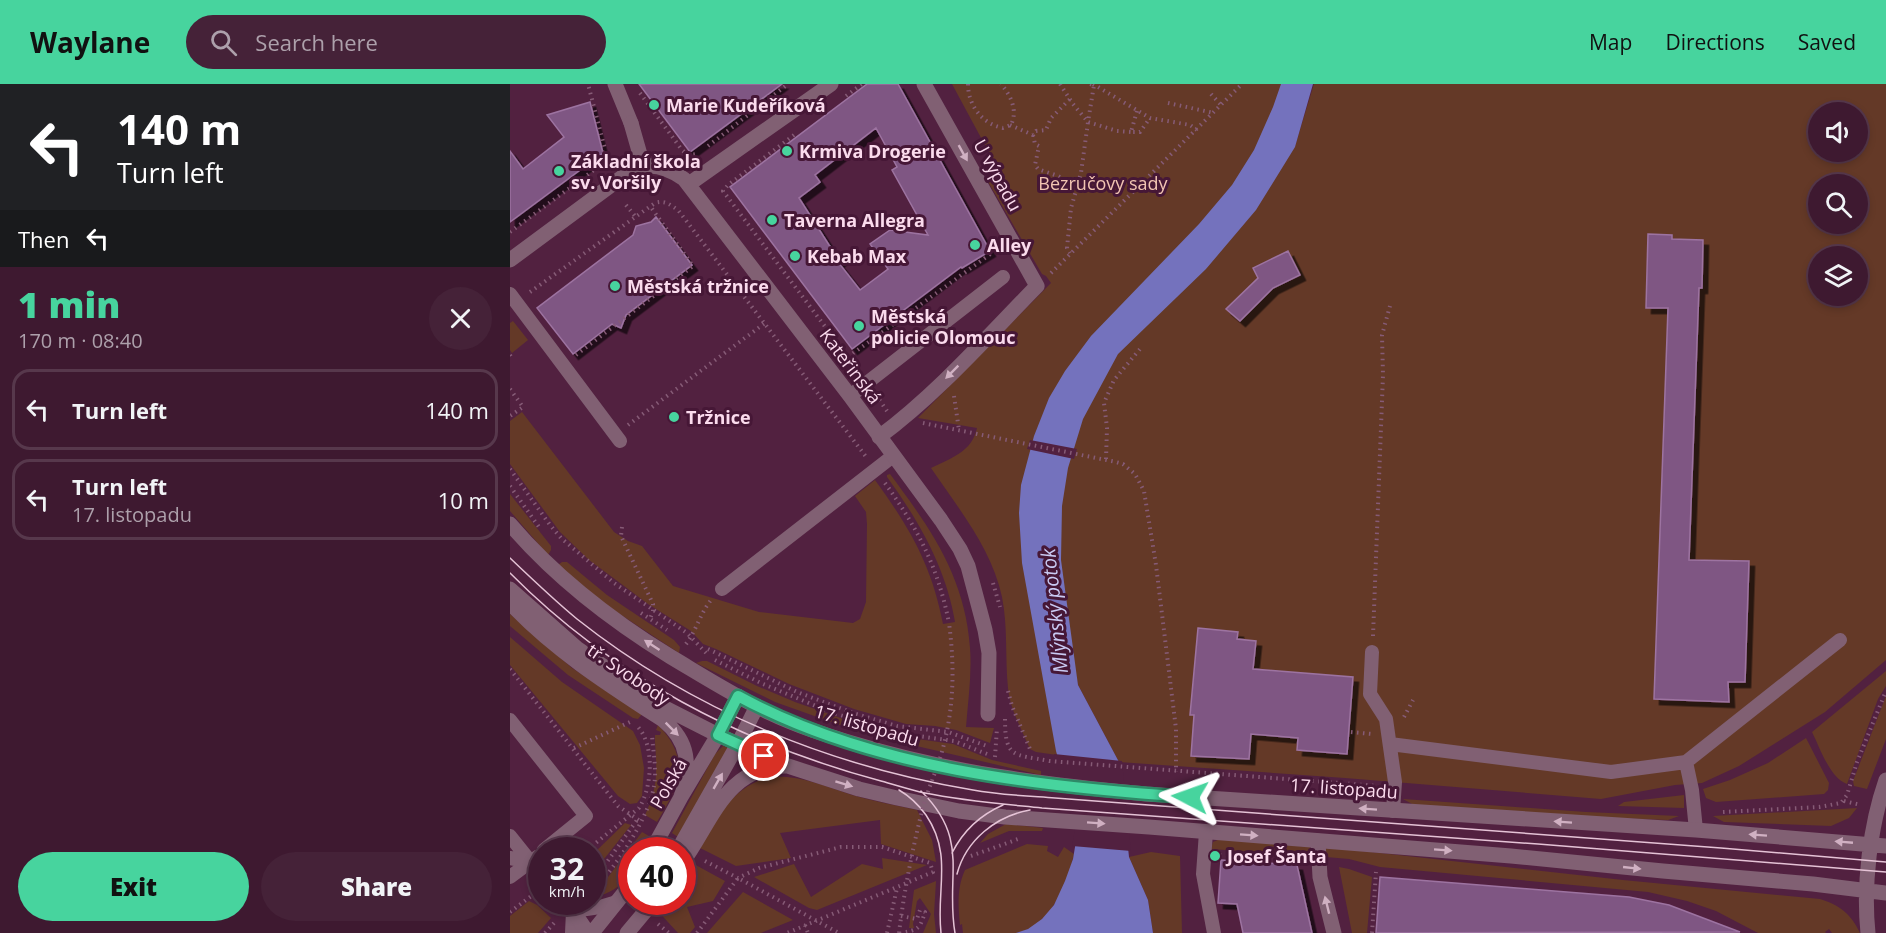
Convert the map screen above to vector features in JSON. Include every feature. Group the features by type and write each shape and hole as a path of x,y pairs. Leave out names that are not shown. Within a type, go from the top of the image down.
{"street":[{"path":"510,260 611,184 643,165 631,123 615,84"},
{"path":"689,184 831,84"},
{"name":"U výpadu","path":"924,84 1038,286"},
{"name":"Kateřinská","path":"643,165 669,170 678,174 689,184 850,396 960,549 968,566 989,653 988,714"},
{"path":"879,437 950,374 1038,286"},
{"name":"tř. Svobody","path":"510,524 548,566 589,601 656,648 738,696"},
{"name":"tř. Svobody","path":"510,589 578,649 605,668 657,703 738,744"},
{"name":"tř. Svobody","path":"510,603 560,649 613,688 663,720 675,731 683,745 687,761 681,797"},
{"name":"Polská","path":"659,837 738,696"},
{"name":"17. listopadu","path":"738,696 803,727 875,750 956,770 1069,787 1696,830 1879,846"},
{"path":"685,837 757,706"},
{"path":"738,744 788,766 859,789 984,815 1511,856 1886,893"},
{"path":"696,841 726,793 741,780 771,767 788,766"},
{"path":"1868,933 1866,890 1879,846 1885,783"},
{"path":"1318,841 1320,878 1334,933"},
{"path":"575,915 590,933 617,902"},
{"path":"616,933 631,915"},
{"path":"627,933 642,915"}],"lane":[{"path":"850,396 1003,277"},
{"path":"513,298 618,438"},
{"path":"722,589 893,456"},
{"path":"1390,744 1611,772 1686,762 1840,640"},
{"path":"1372,652 1370,694 1386,719 1395,782 1393,811"},
{"path":"510,720 586,816 561,837"},
{"path":"1686,762 1692,790 1696,830"},
{"path":"1206,832 1203,874 1214,933"},
{"path":"510,836 528,848"},
{"path":"510,858 528,856"},
{"path":"510,877 528,863"},
{"path":"606,905 617,902"},
{"path":"569,915 572,933"}],"path":[{"path":"510,232 603,161 605,149 588,84"},
{"path":"638,91 681,148 691,156 697,154 788,84"},
{"path":"843,98 862,84"},
{"path":"968,84 970,98 982,118 996,127 1003,128 1010,125 1014,116 1008,94 1001,84"},
{"path":"1060,84 1088,122 1117,131 1140,132 1150,118"},
{"path":"1070,253 1067,248 1071,208 1088,122 1092,84 1150,118 1190,125 1197,130"},
{"path":"1038,286 1242,84"},
{"path":"1210,94 1222,105"},
{"path":"1033,135 1036,131 1046,130 1051,118 1070,99"},
{"path":"1168,103 1214,113"},
{"path":"1131,132 1137,111"},
{"path":"1010,125 1033,135"},
{"path":"795,134 728,185 723,192 860,374"},
{"path":"1033,135 1035,144 1039,146 1035,165 1038,169 1077,186"},
{"path":"513,298 650,206 662,201 678,210 868,460"},
{"path":"626,205 635,216"},
{"path":"573,358 693,266 650,206"},
{"path":"848,357 988,255 994,249 988,240"},
{"path":"1372,652 1383,375 1382,335 1390,306"},
{"path":"618,438 765,323"},
{"path":"1104,459 1107,428 1104,403 1114,380 1140,349"},
{"path":"950,374 959,430"},
{"path":"510,389 523,407 510,416"},
{"path":"873,392 900,417 914,422 1104,459 1129,468 1138,478 1144,491 1156,565 1176,729 1176,772"},
{"path":"510,470 561,538 614,583 683,630 708,655 763,684 833,713 912,736 954,741 994,757 997,727"},
{"path":"887,485 925,547 941,588 949,623 953,669 949,717 941,754 923,809 909,865 901,916 900,933 916,930 925,912 920,910 917,919 901,916"},
{"path":"510,486 542,529"},
{"path":"622,527 621,536 653,604 650,619"},
{"path":"685,645 707,605 722,589"},
{"path":"633,608 670,633"},
{"path":"708,649 771,680 853,713 897,726 948,732 987,746"},
{"path":"510,669 618,806 639,820"},
{"path":"1006,684 1012,706 1030,749"},
{"path":"1844,801 1886,691"},
{"path":"573,748 630,722"},
{"path":"1005,728 1007,750 1037,759 1169,773 1382,786"},
{"path":"602,837 639,808 644,800 649,779 647,746 640,730"},
{"path":"606,863 639,820 654,787 652,733"},
{"path":"1722,812 1832,806 1844,801 1860,804"},
{"path":"606,873 638,830 639,820"},
{"path":"971,856 1025,837"},
{"path":"697,933 738,878 759,868 841,847 882,847 930,864 933,872 787,933"},
{"path":"1204,853 1311,862"},
{"path":"696,856 839,933"},
{"path":"1372,933 1376,872"},
{"path":"887,933 897,888"},
{"path":"510,912 528,899"},
{"path":"545,933 559,918"},
{"path":"805,925 808,933"}],"green space":[{"name":"Bezručovy sady","path":"952,84 1281,84 1295,146 1314,84 1886,84 1886,660 1825,712 1739,766 1702,783 1675,785 1601,799 1119,762 1078,685 1076,674 1057,755 1030,749 1009,696 1005,620 997,579 973,530 931,468 966,449 977,428 918,418 1051,283 1042,274 987,180 1000,173"},
{"path":"513,321 528,340 512,353 510,323"},
{"path":"522,412 614,532 642,546 673,586 759,612 853,623 860,619 866,602 867,524 866,512 855,496 875,480 918,548 933,584 943,624 955,622 938,564 920,528 887,477 890,474 932,535 953,576 967,622 970,648 966,727 994,728 990,743 956,730 906,724 854,709 789,684 703,644 691,631 648,604 589,560 560,532 510,464 510,421"},
{"path":"510,494 551,546 548,555 510,511"},
{"path":"567,562 607,595 674,640 680,647 679,653 603,603 558,565"},
{"path":"510,614 572,668 642,714 638,719 633,718 568,675 510,626"},
{"path":"510,637 562,682 633,731 640,745 644,768 642,796 637,803 630,804 618,796 510,665"},
{"path":"707,661 795,702 849,721 903,737 953,744 992,760 1041,771 1041,775 865,734 775,702 696,663"},
{"path":"1886,671 1886,686 1878,699 1847,784 1835,776 1812,732"},
{"path":"1886,696 1886,739 1867,789 1854,786 1853,781"},
{"path":"658,725 675,750 678,773 671,797 657,822 645,815 656,779 655,735 660,735 661,732 656,730"},
{"path":"1806,738 1829,783 1828,790 1824,794 1716,802 1706,798 1703,789 1768,763"},
{"path":"723,746 729,748 678,837 672,833 715,754"},
{"path":"768,777 800,779 860,797 917,810 932,840 936,862 881,844 880,820 780,833 791,858 736,866 700,848 720,814 735,796 755,782"},
{"path":"1684,795 1684,808 1618,806 1624,802"},
{"path":"1403,799 1679,816 1668,820 1565,816 1414,805"},
{"path":"1857,808 1849,818 1831,826 1724,822 1713,816"},
{"path":"625,823 631,825 622,837 618,837 618,841 606,857 606,841"},
{"path":"1006,824 1043,828 1042,831 1009,831 980,843 988,834"},
{"path":"642,832 649,836 648,837 638,837"},
{"path":"1220,839 1310,847 1310,856 1211,849 1213,842"},
{"path":"1027,844 1048,846 1047,851 1058,857 1064,847 1074,854 1056,903 1039,923 1016,933 963,933 962,924 960,925 959,897 965,870"},
{"path":"1326,847 1820,899 1844,911 1860,933 1832,933 1829,929 1826,933 1758,933 1716,911 1687,901 1648,892 1380,867 1349,859 1326,857"},
{"path":"1151,852 1180,856 1182,933 1153,933 1148,900 1129,857"},
{"path":"882,858 927,865 817,910 809,908 754,877 794,864 811,897 862,864 883,869"},
{"path":"618,864 618,886 606,894 606,880"},
{"path":"696,865 725,881 713,901 696,905"},
{"path":"1339,867 1372,877 1367,933 1352,933"},
{"path":"936,881 934,914 936,933 923,933 931,914 920,898 917,901 914,928 909,928 914,890"},
{"path":"743,892 793,920 761,933 707,933"},
{"path":"528,902 528,915 548,915 551,918 538,933 510,933 510,916"},
{"path":"662,915 690,915 695,927 690,933 678,933"}],"water":[{"name":"Mlýnský potok","path":"1281,84 1313,84 1295,147 1256,210 1206,269 1118,354 1083,419 1068,468 1062,506 1061,560 1078,685 1119,762 1129,857 1148,900 1153,933 1016,933 1028,929 1042,919 1054,905 1073,859 1078,829 1056,751 1022,563 1019,513 1021,485 1034,436 1049,398 1065,371 1091,336 1199,224 1232,185 1254,150"}],"pier":[{"path":"1030,440 1077,449 1074,459 1027,449"},
{"path":"1054,754 1122,761 1131,851 1072,846 1075,829"}],"building":[{"path":"639,84 782,84 690,152"},
{"path":"867,84 898,84 990,251 961,267 852,349 730,187","holes":["876,128 897,167 892,170 928,235 890,230 870,244 888,269 860,290 838,262 842,259 829,245 799,198 820,182 815,175"]},
{"path":"590,102 603,153 510,222 510,151 523,169 564,137 547,115"},
{"name":"Městská tržnice","path":"656,217 692,265 626,315 621,328 612,324 573,354 537,308 633,235 636,226 651,222"},
{"path":"1648,234 1672,235 1672,239 1703,240 1702,288 1699,288 1689,560 1749,561 1745,682 1728,682 1729,702 1654,699 1668,308 1646,308"},
{"path":"1288,251 1300,275 1273,288 1240,321 1226,309 1258,278 1253,268"},
{"path":"1198,628 1238,632 1237,639 1256,641 1253,669 1353,677 1347,754 1297,750 1298,738 1251,734 1249,759 1191,756 1194,715 1190,715"},
{"path":"1221,860 1297,865 1312,933 1243,933 1237,904 1218,903"},
{"path":"1380,877 1629,897 1669,905 1740,932 1376,933"}],"tram line":[{"path":"510,558 568,612 621,651 667,681 715,707 764,730 815,749 867,766 919,779 983,792 1014,795 1886,862"},
{"path":"510,573 591,644 682,702 729,726 829,766 925,793 1042,808 1886,872"},
{"path":"899,790 914,801 926,815 939,844 942,872 941,933"},
{"path":"921,791 936,809 946,826 951,842 955,933"},
{"path":"952,853 973,824 1003,805"},
{"path":"957,874 967,850 984,832 1006,818 1030,810"}],"place":[{"name":"Marie Kudeříková","path":"654,105"},
{"name":"Krmiva Drogerie","path":"787,151"},
{"name":"Základní škola sv. Voršily","path":"559,171"},
{"name":"Taverna Allegra","path":"772,220"},
{"name":"Alley","path":"975,245"},
{"name":"Kebab Max","path":"795,256"},
{"name":"Městská tržnice","path":"615,286"},
{"name":"Městská policie Olomouc","path":"859,326"},
{"name":"Tržnice","path":"674,417"},
{"name":"Josef Šanta","path":"1215,856"}],"route":[{"path":"764,756 718,735 738,696 770,713 831,737 956,770 1069,787 1190,797"}]}
